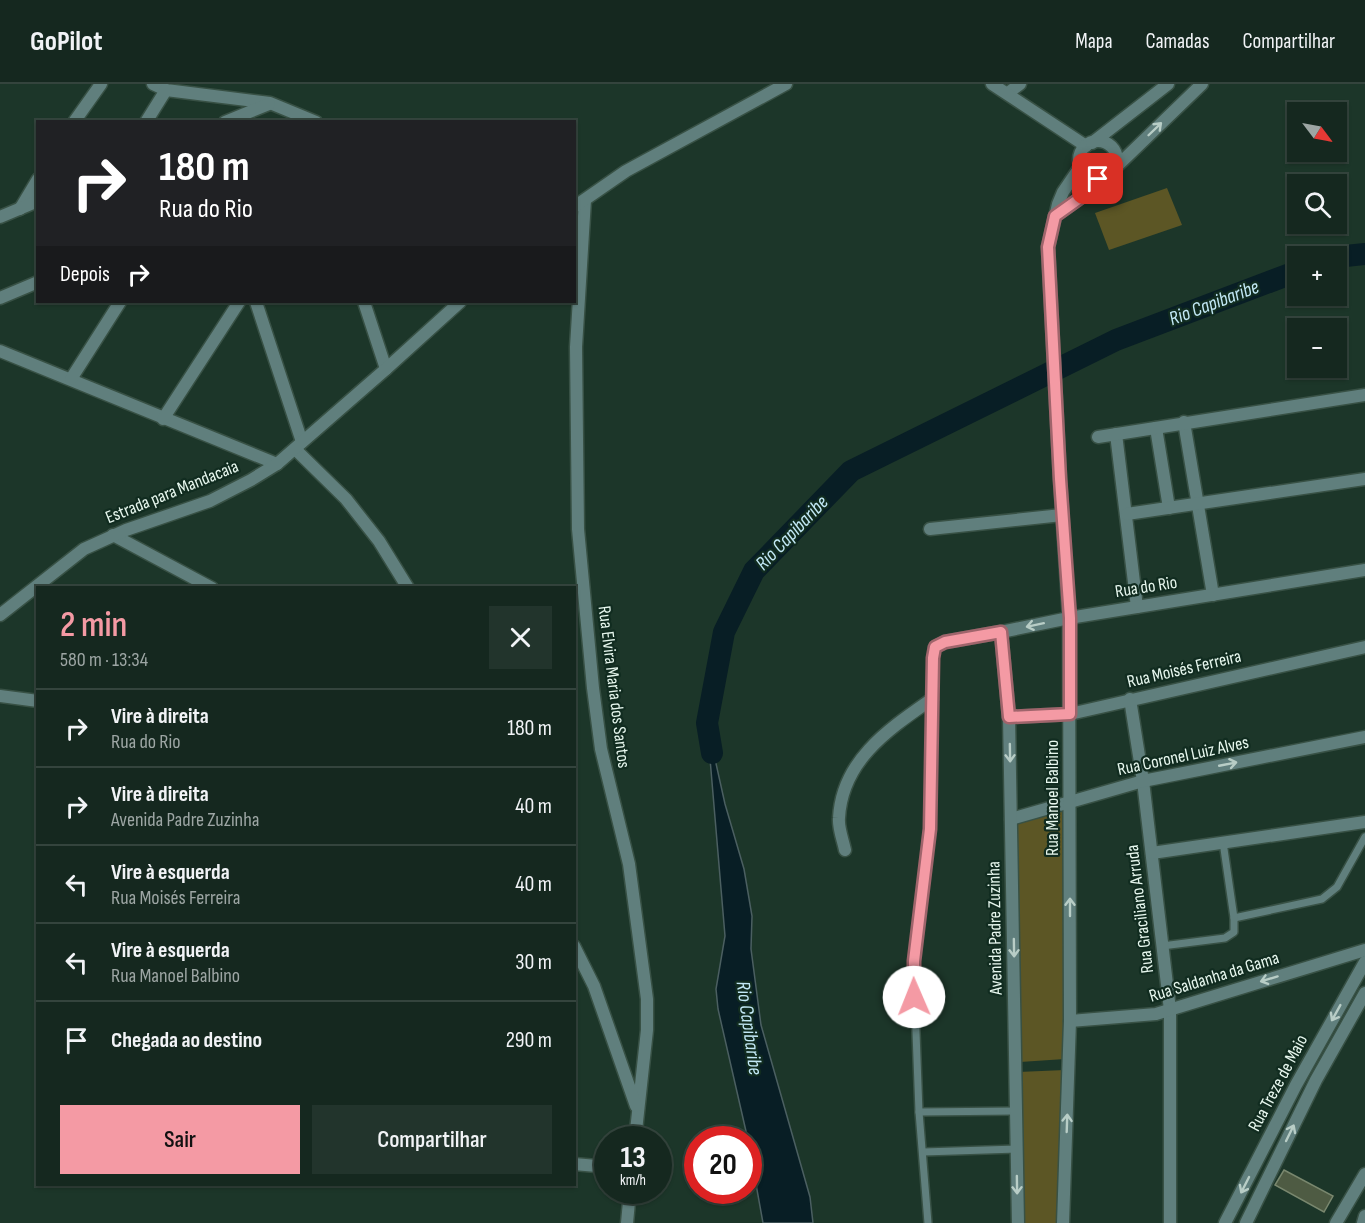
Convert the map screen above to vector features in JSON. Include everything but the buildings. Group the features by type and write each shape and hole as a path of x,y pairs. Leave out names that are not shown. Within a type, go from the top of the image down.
{"street":[{"path":"75,120 101,84"},
{"path":"153,84 166,90 270,103 311,120"},
{"path":"580,204 626,171 786,84"},
{"path":"992,84 1089,144 1099,142 1110,147 1116,158 1113,170"},
{"path":"1008,93 1020,84"},
{"path":"1168,84 1089,144 1080,155 1080,167 1087,176 1104,178 1202,84"},
{"path":"147,120 166,90"},
{"path":"230,120 270,103"},
{"name":"Rua Manoel Balbino","path":"1063,1223 1070,1021 1070,618 1062,515 1048,247 1063,192 1080,167"},
{"path":"1055,216 1083,196 1098,179"},
{"path":"20,209 36,182"},
{"path":"0,217 36,202"},
{"name":"Rua Elvira Maria dos Santos","path":"580,204 576,346 578,529 601,749 629,864 647,999 647,1030 636,1126"},
{"path":"0,298 36,283"},
{"path":"71,379 119,303"},
{"path":"163,419 238,303"},
{"path":"256,303 298,445 346,499 379,541 407,586"},
{"path":"364,303 386,369"},
{"name":"Estrada para Mandacaia","path":"36,586 71,558 112,535 210,501 277,464 459,303"},
{"path":"0,351 277,464"},
{"path":"1098,437 1365,395"},
{"path":"1184,422 1213,595"},
{"path":"1156,428 1169,508"},
{"path":"1116,434 1137,607"},
{"path":"1127,514 1365,479"},
{"path":"930,529 1062,515"},
{"path":"112,535 209,586"},
{"name":"Rua do Rio","path":"935,647 945,642 1070,618 1365,570"},
{"name":"Estrada para Mandacaia","path":"0,615 36,586"},
{"name":"Avenida Padre Zuzinha","path":"1001,632 1009,717 1018,1223"},
{"name":"Rua Moisés Ferreira","path":"1009,717 1070,714 1365,647"},
{"path":"0,696 36,701"},
{"path":"844,850 838,819 845,785 864,753 897,723 932,699"},
{"name":"Rua Graciliano Arruda","path":"1130,699 1143,781 1170,1010 1170,1223"},
{"name":"Rua Coronel Luiz Alves","path":"1011,819 1143,781 1365,737"},
{"path":"1152,853 1365,822"},
{"path":"576,950 594,986 638,1110"},
{"name":"Rua Saldanha da Gama","path":"1070,1021 1141,1017 1365,950"},
{"name":"Rua Treze de Maio","path":"1228,1222 1296,1085 1365,962"},
{"name":"Rua Treze de Maio","path":"1246,1223 1316,1080 1365,993"},
{"path":"576,1164 594,1166"},
{"path":"1336,1223 1365,1174"},
{"path":"627,1223 629,1204"},
{"path":"1363,1223 1365,1216"}],"lane":[{"path":"928,1223 919,1112 914,961 930,829 935,647"},
{"path":"1234,918 1322,899 1337,887 1365,837"},
{"path":"1162,946 1230,936 1235,930 1223,842"},
{"path":"919,1112 1016,1111"},
{"path":"922,1152 1017,1149"}],"shaded area":[{"path":"1167,188 1182,225 1109,250 1095,213"},
{"path":"1066,805 1065,1059 1020,1062 1013,821"},
{"path":"1065,1070 1059,1223 1021,1223 1018,1072"}],"water":[{"path":"707,723 725,804 744,869 752,916 751,949 761,1025 810,1197 813,1223 763,1223 760,1204 762,1204 762,1126 745,1126 718,1009 716,989 725,936"}],"waterway":[{"name":"Rio Capibaribe","path":"1347,256 1365,254"},
{"name":"Rio Capibaribe","path":"712,753 707,723 724,632 754,571 851,471 1116,340 1287,275"}],"route":[{"path":"914,997 914,961 930,829 933,653 935,647 945,642 1001,632 1009,717 1070,714 1070,618 1048,247 1055,216 1072,206 1098,179"}]}
